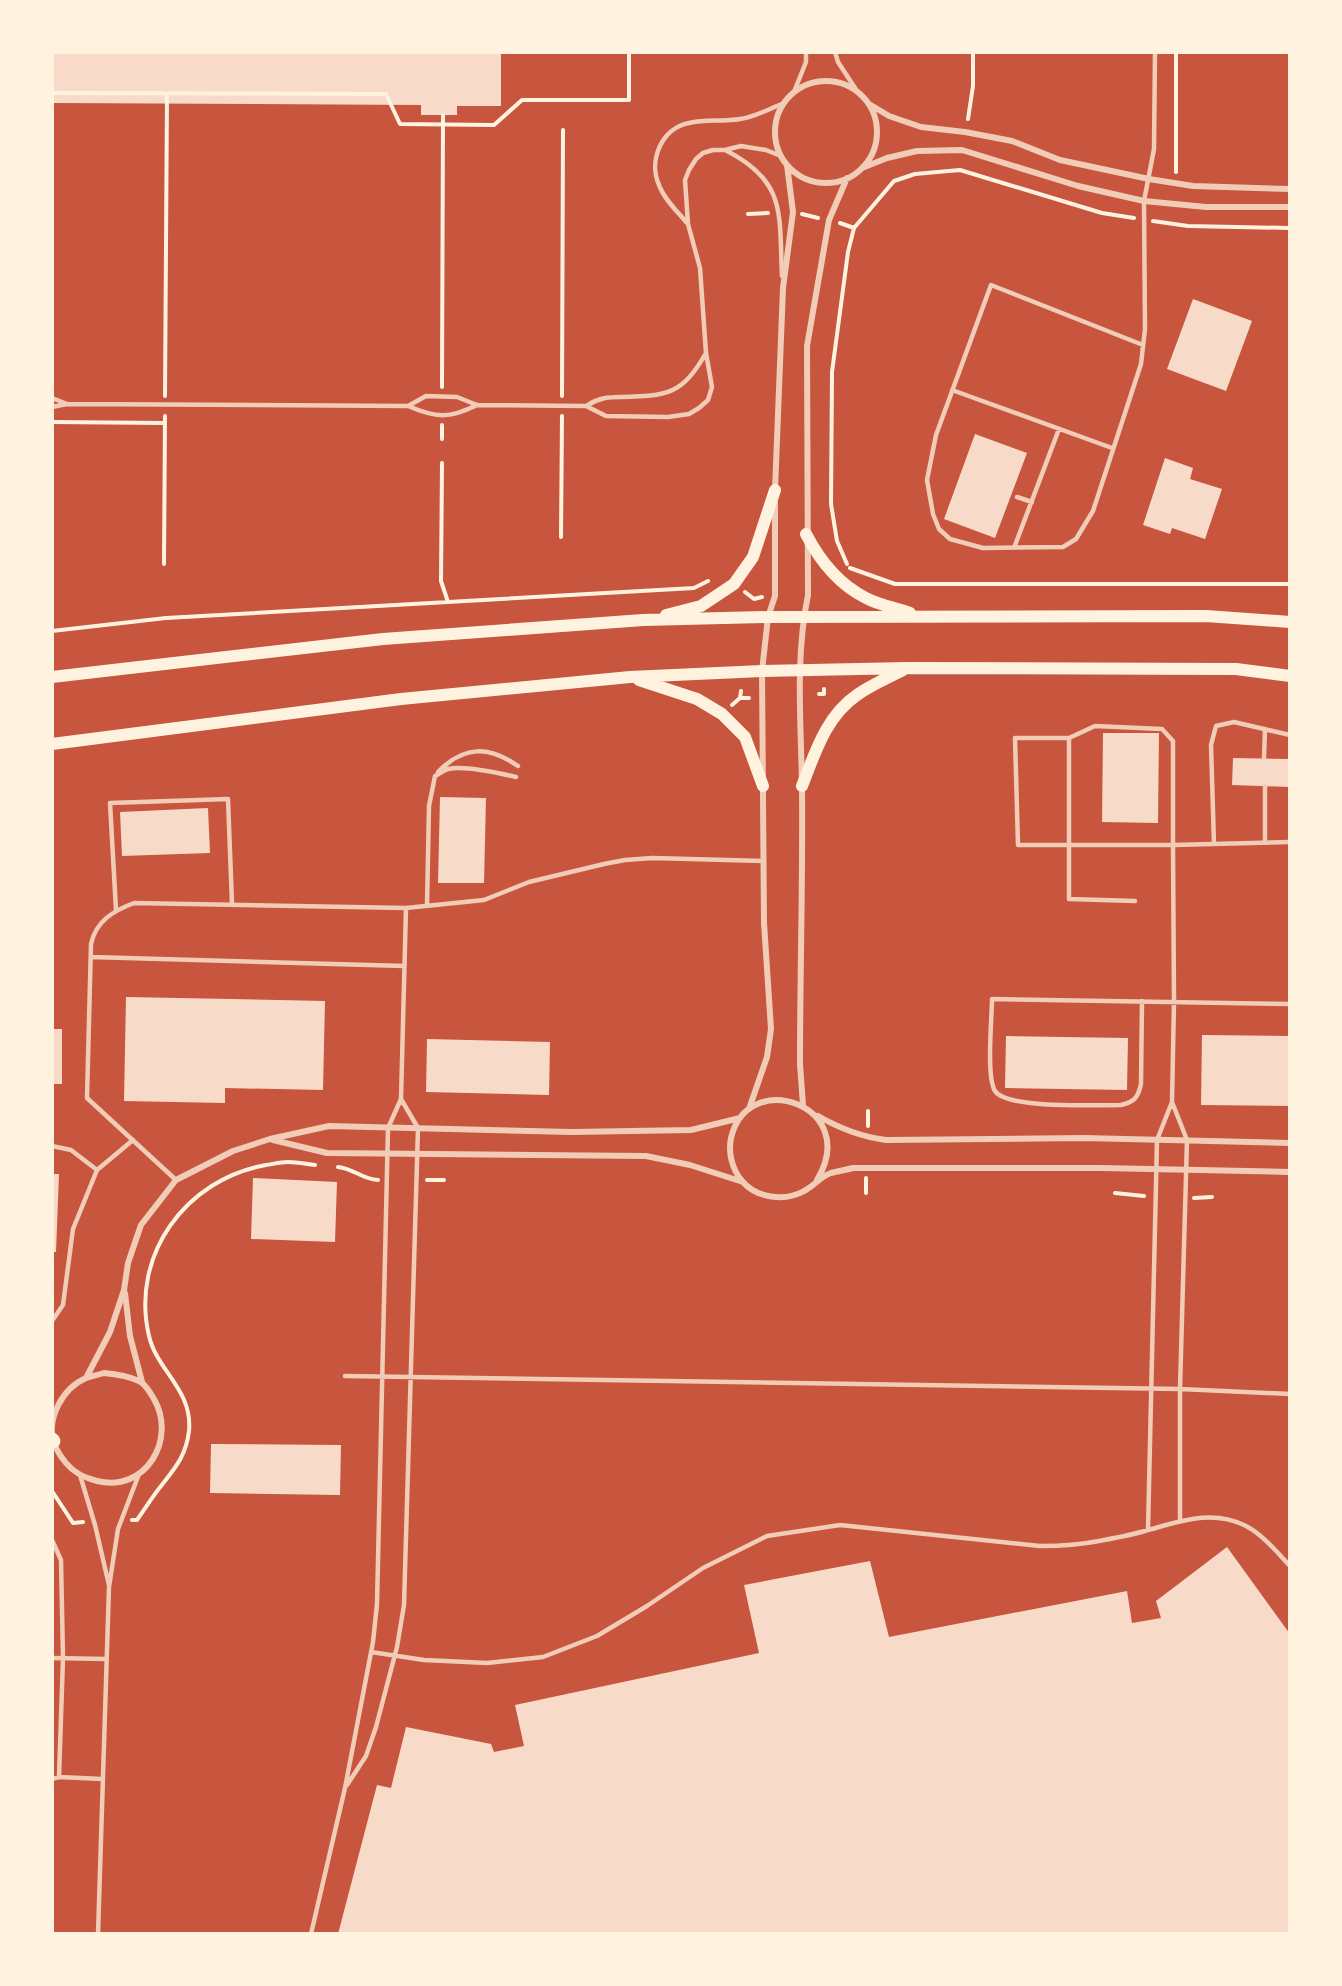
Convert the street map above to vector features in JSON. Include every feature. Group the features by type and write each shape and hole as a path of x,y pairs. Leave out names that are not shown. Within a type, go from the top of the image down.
{"main road":[{"path":"643,620 700,606 734,584 753,557 775,490"},
{"path":"806,534 819,558 837,578 866,598 920,616"},
{"path":"52,677 383,639 643,620 768,617 1206,616 1290,622"},
{"path":"802,786 822,735 841,708 857,694 907,668"},
{"path":"52,744 401,699 630,677 907,668 1236,669 1290,676"},
{"path":"630,677 697,699 722,714 746,737 763,786"}],"street":[{"path":"1290,189 1173,183 1060,160 1012,141 921,127 889,116 869,104 857,91 841,83 824,81 808,84 794,92 783,103 777,118 775,134 781,156 787,165 812,181 830,183 847,178 862,168 894,156 918,151 962,150 1078,186 1144,201 1206,207 1290,207"},
{"path":"862,168 872,154 877,137 876,120 869,104"},
{"path":"749,1109 767,1057 771,1029 764,923 762,671 768,617 775,596 775,490 783,288 793,212 787,165"},
{"path":"803,1105 800,1049 802,786 799,670 808,595 807,346 829,220 847,178"},
{"path":"743,1182 733,1164 730,1144 733,1131 749,1109 762,1102 776,1099 790,1100 803,1105 814,1114 837,1126 867,1137 905,1140 1084,1138 1290,1143"},
{"path":"270,1139 327,1153 646,1156 690,1165 743,1182 756,1192 772,1197 789,1197 805,1191 817,1180 825,1168 828,1154 825,1132 814,1114"},
{"path":"86,1378 109,1334 124,1290 128,1263 141,1224 176,1180 233,1151 270,1139 329,1126 571,1132 691,1130 740,1119"},
{"path":"817,1180 842,1171 867,1168 1290,1172"},
{"path":"124,1290 130,1336 142,1382 160,1409 163,1426 161,1445 152,1461 139,1474 122,1482 104,1483 86,1479 70,1468 59,1454 53,1440 54,1418 60,1401 71,1387 86,1378 104,1373 122,1375 142,1382"}],"lane":[{"path":"794,92 806,62 806,52"},
{"path":"835,52 838,62 857,91"},
{"path":"1143,345 991,285 936,435 927,480 933,514 939,529 950,539 983,548 1063,547 1076,539 1093,511 1141,364 1145,329 1144,201 1155,149 1155,52"},
{"path":"688,224 657,182 656,161 658,148 663,140 679,126 690,122 740,119 783,103"},
{"path":"408,405 426,396 457,397 477,405 586,406 606,416 668,417 689,414 704,405 711,394 710,369 706,353 700,268 688,224 685,180 689,170 703,153 713,150 741,146 766,150 781,156"},
{"path":"724,150 741,158 760,172 773,191 779,212 783,288"},
{"path":"586,406 604,397 653,396 670,392 687,380 697,369 706,353"},
{"path":"952,390 1112,448"},
{"path":"52,398 67,404"},
{"path":"52,407 67,404 408,405 429,415 457,415 477,405"},
{"path":"1014,548 1059,429"},
{"path":"1017,497 1032,502"},
{"path":"1214,844 1210,745 1216,726 1234,722 1290,735"},
{"path":"1148,1530 1157,1140 1172,1102 1174,1002 1173,845 1173,741 1162,729 1095,726 1069,738 1015,738 1018,845 1173,845 1290,842"},
{"path":"1264,758 1265,729"},
{"path":"1069,738 1069,900 1135,900"},
{"path":"427,906 429,806 435,776 449,763 471,751 483,751 503,756 519,766"},
{"path":"435,776 449,769 462,769 495,772 516,777"},
{"path":"1265,786 1265,843"},
{"path":"116,910 110,803 228,799 232,904"},
{"path":"176,1180 87,1098 91,957 94,933 101,923 116,910 134,903 406,908 484,900 546,878 624,860 652,858 764,861"},
{"path":"311,1934 345,1788 371,1653 377,1604 388,1128 401,1099 406,908"},
{"path":"91,957 404,966"},
{"path":"1142,1002 1141,1084 1138,1096 1131,1103 1035,1104 1013,1101 995,1091 991,1076 992,999 1290,1004"},
{"path":"345,1788 366,1756 376,1727 395,1656 404,1605 418,1128 401,1099"},
{"path":"1172,1102 1187,1140 1180,1389 1180,1521"},
{"path":"52,1321 63,1305 73,1229 97,1170 133,1140"},
{"path":"52,1146 71,1150 97,1170"},
{"path":"345,1376 1151,1388 1290,1394"},
{"path":"98,1934 109,1587 118,1529 139,1474"},
{"path":"80,1475 95,1525 109,1587"},
{"path":"371,1653 424,1660 487,1663 543,1657 597,1636 703,1568 767,1536 840,1525 1040,1546 1096,1542 1180,1521 1213,1516 1245,1525 1264,1538 1290,1566"},
{"path":"52,1540 61,1560 63,1658 59,1777"},
{"path":"52,1658 106,1659"},
{"path":"52,1779 59,1777 102,1779"}],"path":[{"path":"385,87 400,124 494,125 522,100 629,100 629,52"},
{"path":"968,119 973,86 973,52"},
{"path":"1173,183 1176,170 1176,52"},
{"path":"238,87 238,94"},
{"path":"52,93 386,94"},
{"path":"164,564 167,94"},
{"path":"442,388 443,115"},
{"path":"561,537 563,130"},
{"path":"1290,228 1188,226 1102,213 960,170 915,174 894,181 854,228 848,252 832,372 831,504 837,541 848,567 895,584 1290,584"},
{"path":"1170,204 1171,223"},
{"path":"52,422 165,423"},
{"path":"442,423 442,439"},
{"path":"442,464 441,581 448,602"},
{"path":"837,578 848,567"},
{"path":"52,631 166,618 694,588 724,573 754,599 775,596"},
{"path":"819,694 824,694 824,689"},
{"path":"741,691 740,698 748,698"},
{"path":"867,1137 868,1111"},
{"path":"137,1520 178,1467 189,1430 188,1412 181,1391 152,1347 147,1322 147,1279 164,1232 191,1202 222,1179 253,1167 287,1162 319,1165"},
{"path":"330,1166 351,1169"},
{"path":"866,1192 867,1168"},
{"path":"52,1491 73,1523"}],"building":[{"path":"52,52 501,52 501,106 457,106 457,115 421,115 421,105 52,103"},
{"path":"1193,299 1252,321 1226,391 1167,369"},
{"path":"975,434 1027,453 995,538 944,519"},
{"path":"1165,458 1193,468 1190,479 1222,489 1205,539 1172,528 1170,534 1143,525"},
{"path":"1103,733 1159,733 1158,823 1102,822"},
{"path":"1233,758 1290,759 1289,787 1232,785"},
{"path":"440,797 486,798 484,883 438,883"},
{"path":"208,808 210,853 122,856 120,812"},
{"path":"126,997 325,1001 323,1090 225,1088 225,1103 124,1101"},
{"path":"52,1029 62,1029 62,1084 52,1084"},
{"path":"1202,1035 1290,1036 1290,1106 1201,1105"},
{"path":"1006,1036 1128,1038 1127,1090 1005,1088"},
{"path":"427,1039 550,1042 549,1095 426,1092"},
{"path":"52,1174 59,1174 56,1252 52,1252"},
{"path":"253,1178 337,1182 335,1242 251,1239"},
{"path":"211,1444 341,1445 340,1495 210,1493"},
{"path":"1227,1547 1290,1634 1290,1934 338,1934 377,1785 391,1788 406,1727 491,1744 494,1752 524,1746 515,1705 759,1653 744,1585 870,1561 889,1637 1127,1591 1132,1623 1161,1618 1156,1601"}]}
